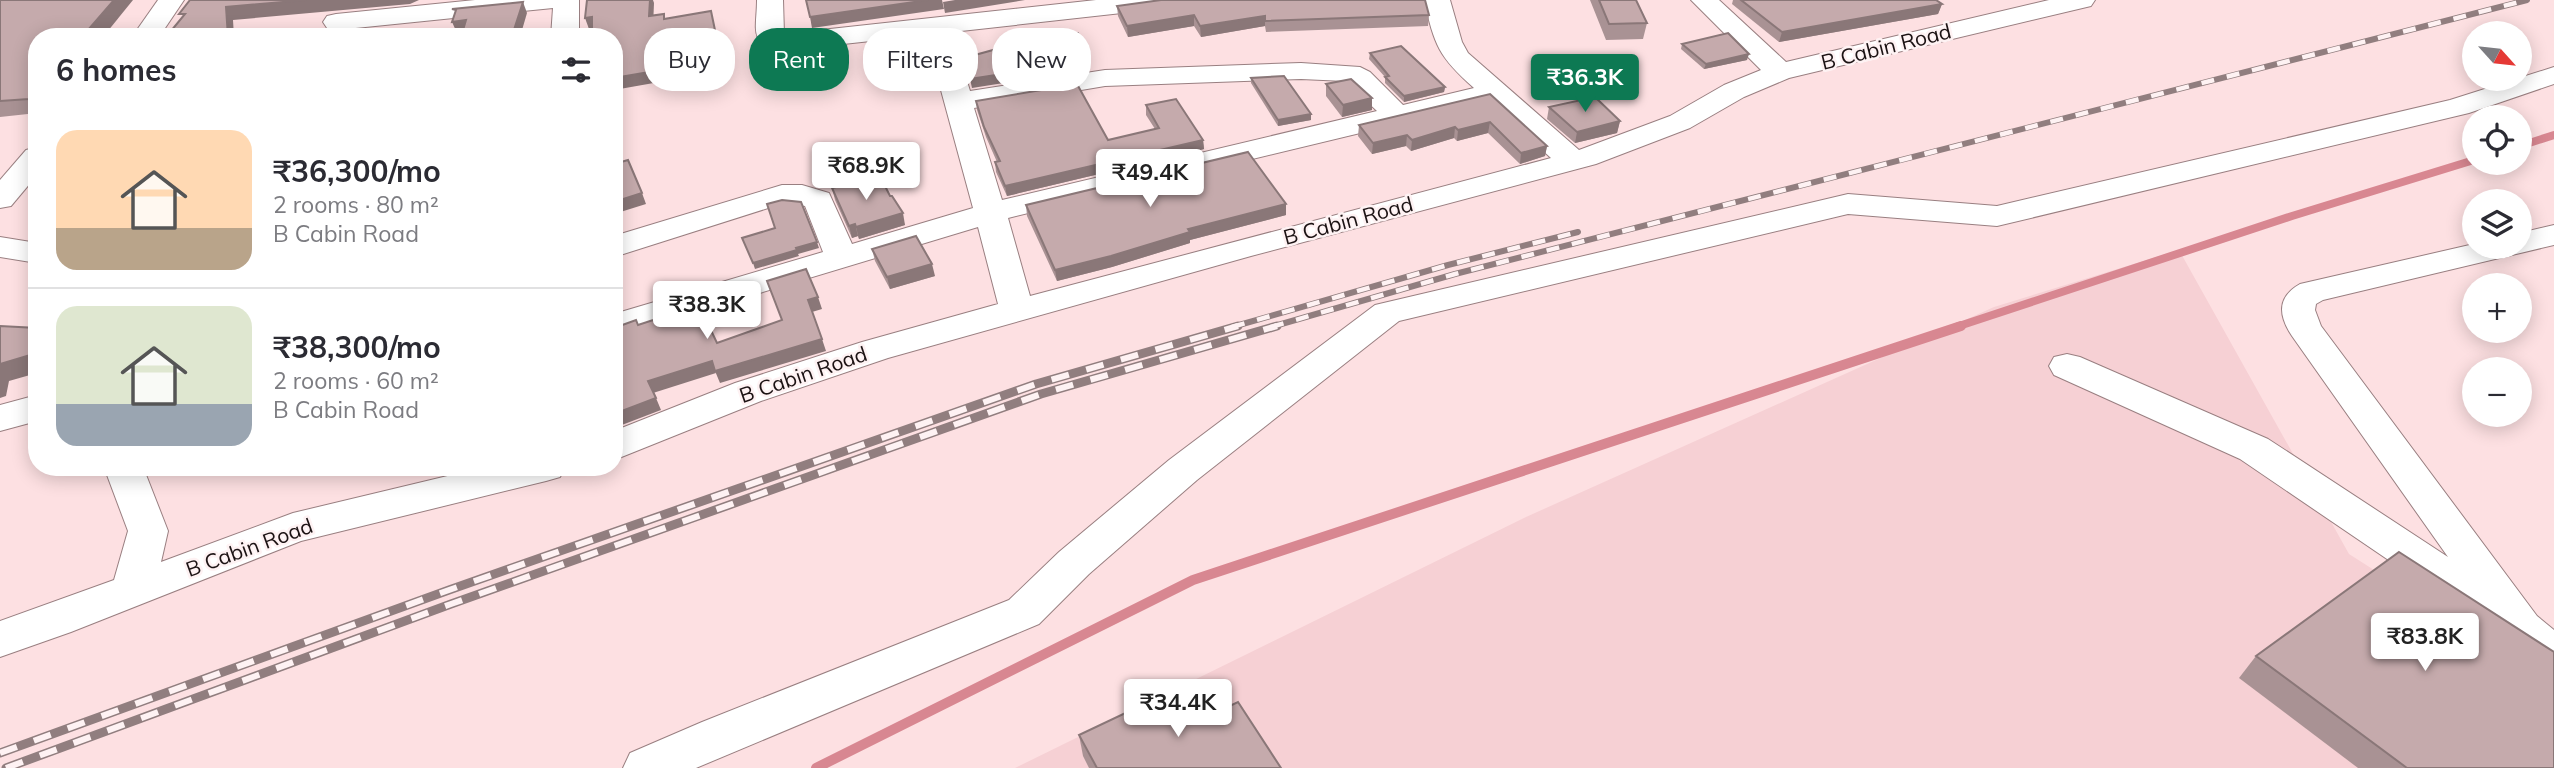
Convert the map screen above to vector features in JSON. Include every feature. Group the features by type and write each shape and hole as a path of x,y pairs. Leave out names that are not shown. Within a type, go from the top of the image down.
{"street":[{"path":"151,28 171,0"},
{"path":"336,20 553,0"},
{"path":"565,28 566,0"},
{"path":"770,0 771,40 779,43 1167,0"},
{"path":"1437,0 1452,51 1493,92 1573,160"},
{"name":"B Cabin Road","path":"623,442 748,392 875,350 1573,160 1680,122 1734,92 1780,72 2082,0"},
{"path":"1717,2 1780,72"},
{"path":"936,24 1017,310"},
{"path":"958,102 1105,78 1301,71 1350,73 1360,78 1398,115"},
{"path":"647,768 718,736 1024,612 1074,563 1183,470 1387,313 1847,204 1997,216 2459,107 2554,75"},
{"path":"623,323 990,213 1493,92"},
{"path":"0,199 28,166"},
{"path":"623,244 782,194 803,194 818,200 842,258"},
{"path":"2532,240 2554,235"},
{"path":"0,247 28,252"},
{"path":"2462,257 2312,292 2300,299 2298,310 2304,328 2522,628"},
{"path":"2067,366 2254,449 2522,628 2554,657"},
{"path":"0,418 28,410"},
{"path":"126,476 148,531 132,591"},
{"name":"B Cabin Road","path":"0,639 293,528 509,476"}],"shaded area":[{"path":"2179,250 2349,554 2554,685 2554,768 1015,768 1526,517 1994,307"}],"building":[{"path":"0,0 114,0 90,28 28,28 28,99 0,101"},
{"path":"190,0 306,0 226,7 227,28 173,28 185,14 179,14"},
{"path":"587,0 650,0 649,16 664,14 664,19 711,11 715,28 644,28 644,73 623,76 623,28 592,28 592,17 585,18"},
{"path":"806,0 928,0 810,17"},
{"path":"1161,0 1425,0 1429,15 1265,21 1265,16 1200,26 1194,15 1127,26 1117,6"},
{"path":"1599,0 1636,0 1647,23 1609,24"},
{"path":"1741,0 1936,0 1942,4 1782,32"},
{"path":"523,2 515,28 464,28 466,20 452,22 456,10 452,9"},
{"path":"1728,33 1749,54 1706,64 1682,44"},
{"path":"1401,46 1445,87 1404,96 1385,77 1389,76 1370,53"},
{"path":"992,50 992,76 978,78 978,54"},
{"path":"1284,76 1311,114 1278,120 1251,78"},
{"path":"1351,79 1372,98 1343,105 1326,84"},
{"path":"1035,91 1081,91 1108,140 1159,128 1146,105 1176,99 1203,140 1005,186 995,162 1000,161 984,127 976,101"},
{"path":"1490,94 1547,146 1521,153 1490,122 1458,130 1455,127 1412,140 1407,135 1373,143 1359,125"},
{"path":"1595,97 1620,121 1577,132 1549,107"},
{"path":"1248,152 1286,204 1188,229 1190,232 1055,270 1026,205"},
{"path":"628,160 642,193 623,199 623,161"},
{"path":"880,176 903,213 856,227 855,224 849,226 832,188"},
{"path":"782,200 801,202 817,242 753,263 742,238 775,228 767,204"},
{"path":"916,236 932,264 887,277 872,249"},
{"path":"806,269 818,297 808,300 822,339 715,371 712,361 648,381 656,398 623,411 623,325 636,320 638,325 699,305 717,343 782,320 767,281"},
{"path":"0,326 28,328 28,356 0,364"},
{"path":"2399,552 2554,652 2554,768 2407,768 2256,656"},
{"path":"1176,689 1196,722 1238,702 1281,768 1097,768 1079,735"}],"waterway":[{"path":"2532,142 2554,135"},
{"path":"1956,327 2292,216 2462,164"},
{"path":"816,768 1193,580 1961,326"}],"railway":[{"path":"1271,327 1455,274 2527,0"},
{"path":"1232,327 1448,265 1578,232"},
{"path":"0,753 449,590 1036,384 1238,326"},
{"path":"6,768 451,604 1041,394 1277,326"}]}
